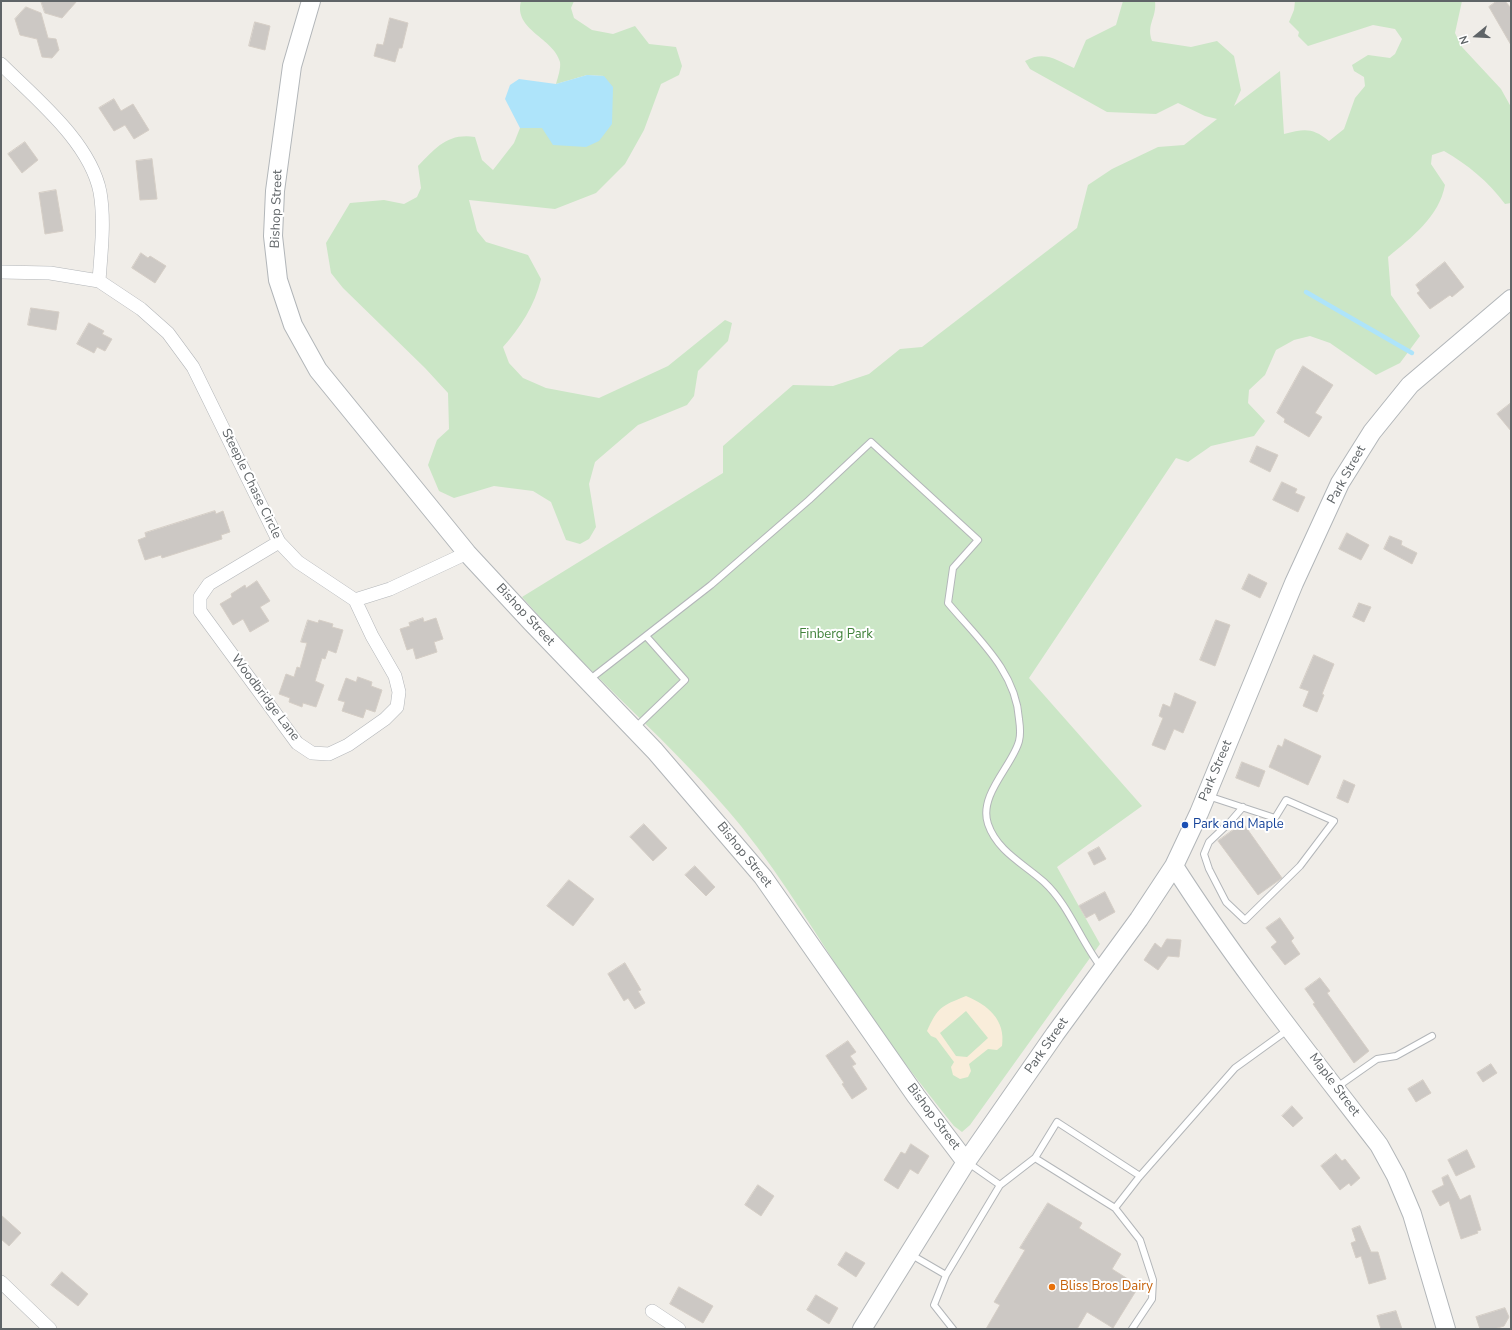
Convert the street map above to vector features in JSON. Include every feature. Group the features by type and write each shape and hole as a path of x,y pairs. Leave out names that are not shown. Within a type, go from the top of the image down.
{"main road":[{"name":"Bishop Street","path":"311,1 292,66 275,191 274,236 278,280 293,325 318,370 467,553 685,784 763,877 916,1096 966,1162"},
{"name":"Park Street","path":"862,1329 966,1162 1139,919 1174,866 1206,795 1294,583 1340,483 1372,432 1410,385 1511,299"},
{"name":"Maple Street","path":"1174,866 1204,912 1335,1088 1380,1145 1396,1176 1412,1214 1446,1329"}],"street":[{"path":"1,64 69,131 87,158 100,191 102,210 99,281"},
{"name":"Steeple Chase Circle","path":"1,272 50,273 99,281 141,309 168,333 193,367 279,542 298,562 355,600"},
{"name":"Woodbridge Lane","path":"279,542 209,584 200,597 200,611 297,743 312,753 329,754 348,745 385,719 397,707 399,692 395,676 372,636 355,600"},
{"path":"355,600 390,589 467,553"},
{"path":"1,1282 50,1329"},
{"path":"652,1311 679,1329"}],"lane":[{"path":"587,681 711,585 760,544 871,442 978,540 953,568 948,603 993,655 1006,674 1017,703 1020,729 1019,740 993,788 988,803 987,823 1007,852 1017,862 1044,882 1063,904 1093,956 1103,969"},
{"path":"634,729 685,680 646,636"},
{"path":"1206,795 1243,807 1275,818 1286,800 1334,821 1300,866 1245,920 1226,902 1209,869 1204,854 1209,842 1243,807"},
{"path":"1116,1208 1140,1176 1235,1068 1290,1028"},
{"path":"1335,1088 1377,1059 1396,1056 1432,1036"},
{"path":"953,1329 934,1306 946,1275 1000,1185 1035,1158 1057,1122 1140,1176"},
{"path":"1035,1158 1116,1208 1140,1240 1153,1280 1152,1299 1132,1329"},
{"path":"966,1162 1000,1185"},
{"path":"909,1254 946,1275"}],"green space":[{"path":"521,1 574,1 571,8 574,18 592,30 613,34 635,26 649,44 676,47 682,66 679,75 661,84 644,130 625,164 596,193 555,209 469,200 477,231 486,242 528,255 541,279 535,298 526,316 503,347 509,363 523,378 546,388 599,398 668,366 725,320 732,323 728,341 698,371 694,396 687,405 638,425 595,462 589,484 596,527 589,539 580,544 566,540 551,502 533,491 494,486 454,498 439,491 428,465 437,440 449,429 448,393 425,368 343,288 331,273 326,243 350,203 384,200 404,204 417,197 421,188 418,166 443,143 457,137 475,137 482,160 493,170 514,143 520,128 542,128 604,76 587,75 556,84 560,70 560,62 550,46 528,27 520,11"},
{"name":"Finberg Park","path":"1123,1 1155,1 1155,12 1150,30 1152,41 1191,47 1217,41 1234,56 1241,90 1234,106 1280,71 1284,134 1308,130 1318,133 1329,141 1344,129 1355,98 1365,86 1364,77 1354,71 1352,65 1368,55 1390,58 1395,54 1402,39 1395,29 1373,25 1308,46 1298,36 1299,32 1289,22 1294,10 1295,1 1462,1 1455,33 1462,47 1501,89 1511,107 1511,203 1505,204 1485,181 1453,156 1444,151 1432,155 1431,164 1445,185 1442,196 1431,217 1415,234 1388,257 1391,295 1420,336 1400,363 1376,375 1330,343 1310,336 1294,340 1276,350 1265,375 1249,390 1248,403 1265,421 1254,436 1211,446 1188,462 1176,458 1029,678 1142,806 1057,867 1100,944 970,1125 962,1132 954,1126 883,1034 773,869 741,826 688,767 576,655 522,597 723,473 723,446 793,385 833,386 869,374 900,349 922,347 1077,228 1088,185 1112,169 1158,147 1184,145 1217,119 1205,116 1178,103 1156,114 1107,112 1030,69 1025,61 1038,56 1056,59 1074,68 1086,40 1116,25"}],"sand":[{"path":"966,996 988,1009 998,1021 1003,1037 1002,1046 997,1050 988,1049 969,1064 971,1071 968,1077 960,1079 953,1075 951,1067 954,1062 936,1038 931,1036 927,1031 934,1017 941,1008","holes":["966,1011 988,1038 967,1057 956,1056 940,1033"]}],"water":[{"path":"587,75 604,76 613,87 612,124 599,141 586,147 553,145 542,128 520,128 505,99 510,85 519,79 556,84"}],"building":[{"path":"41,1 77,1 62,18 45,13"},
{"path":"1497,1 1505,1 1511,8 1511,45 1489,7"},
{"path":"26,7 41,13 48,38 56,39 59,50 52,58 42,57 37,39 20,35 15,19"},
{"path":"390,18 408,23 402,48 399,48 395,62 374,56 377,44 383,45"},
{"path":"255,22 270,26 265,50 249,46"},
{"path":"114,99 121,111 133,104 149,130 134,139 125,125 114,131 99,108"},
{"path":"25,142 38,160 22,173 8,154"},
{"path":"152,159 157,199 140,200 136,161"},
{"path":"56,190 63,231 45,234 39,193"},
{"path":"141,253 148,258 150,256 166,266 155,283 132,268"},
{"path":"1445,262 1464,287 1452,297 1450,295 1430,309 1417,293 1420,291 1416,285"},
{"path":"31,308 59,312 56,330 28,325"},
{"path":"89,323 104,331 102,334 112,339 105,351 97,347 94,353 77,344"},
{"path":"1303,366 1333,385 1315,413 1322,417 1309,437 1284,422 1285,419 1277,413"},
{"path":"1511,403 1511,431 1497,414"},
{"path":"1257,446 1278,455 1270,472 1250,462"},
{"path":"1282,482 1297,489 1295,493 1305,497 1298,512 1273,500"},
{"path":"215,511 216,514 223,511 230,532 221,535 222,539 162,558 161,555 145,560 138,540 146,537 145,533"},
{"path":"1347,533 1369,545 1361,560 1339,549"},
{"path":"1390,536 1402,541 1401,545 1417,553 1412,564 1384,549"},
{"path":"1249,574 1267,583 1260,598 1242,589"},
{"path":"257,581 270,601 260,607 269,621 250,632 243,619 233,625 220,604 232,597 231,594 245,585 246,588"},
{"path":"1359,603 1371,607 1364,622 1353,617"},
{"path":"423,618 424,622 436,618 443,639 434,642 437,652 416,659 413,648 407,650 400,629 410,626 409,623"},
{"path":"308,620 318,623 319,620 333,624 332,627 343,630 336,653 328,650 325,659 322,658 315,681 324,685 316,707 303,703 302,707 289,702 290,698 279,694 286,674 294,677 297,667 300,668 307,643 301,642"},
{"path":"1216,620 1230,625 1215,666 1200,660"},
{"path":"1314,655 1334,664 1322,694 1324,695 1317,712 1303,706 1309,691 1300,688"},
{"path":"358,677 372,682 371,686 382,690 375,712 366,709 363,718 342,711 345,702 338,700 346,678 356,682"},
{"path":"1175,693 1196,702 1183,733 1174,729 1165,750 1152,745 1163,718 1159,716 1163,704 1170,707"},
{"path":"1285,739 1321,756 1308,785 1269,767 1278,745 1282,747"},
{"path":"1242,762 1265,771 1259,787 1236,778"},
{"path":"1344,780 1355,785 1348,803 1337,798"},
{"path":"1243,823 1282,878 1258,895 1218,841"},
{"path":"644,824 667,848 653,861 630,837"},
{"path":"1099,847 1106,859 1094,865 1088,853"},
{"path":"695,866 715,887 706,896 685,875"},
{"path":"569,880 594,899 573,926 547,906"},
{"path":"1105,892 1115,912 1099,921 1095,913 1086,918 1079,906"},
{"path":"1280,918 1294,938 1291,941 1300,954 1285,965 1271,947 1277,942 1266,928"},
{"path":"1167,939 1181,940 1179,957 1168,956 1158,970 1144,960 1155,943 1161,948"},
{"path":"625,963 641,990 638,991 645,1003 635,1009 628,998 624,1001 608,974"},
{"path":"1320,978 1330,991 1327,993 1369,1051 1354,1063 1313,1004 1315,1003 1305,989"},
{"path":"848,1041 856,1052 850,1056 856,1064 852,1066 867,1089 852,1099 842,1084 844,1083 826,1056"},
{"path":"1491,1064 1497,1073 1483,1082 1477,1073"},
{"path":"1423,1080 1431,1093 1416,1102 1408,1089"},
{"path":"1292,1106 1303,1118 1293,1127 1282,1116"},
{"path":"911,1144 929,1156 918,1174 910,1169 898,1189 884,1180 901,1152 905,1154"},
{"path":"1467,1150 1475,1167 1456,1176 1448,1160"},
{"path":"1336,1154 1342,1161 1345,1159 1360,1178 1351,1186 1349,1183 1340,1190 1321,1166"},
{"path":"1448,1175 1460,1200 1470,1195 1481,1230 1477,1231 1478,1233 1461,1239 1449,1201 1440,1206 1432,1191 1444,1185 1442,1178"},
{"path":"758,1185 774,1196 761,1216 745,1205"},
{"path":"1048,1203 1082,1223 1079,1228 1121,1254 1112,1269 1139,1286 1113,1328 1087,1312 1077,1329 986,1329 1000,1305 994,1302 1025,1250 1020,1248"},
{"path":"1,1215 21,1233 9,1246 1,1239"},
{"path":"1360,1226 1371,1252 1378,1252 1386,1279 1369,1284 1361,1256 1356,1258 1351,1243 1356,1241 1352,1229"},
{"path":"846,1252 865,1263 856,1277 838,1265"},
{"path":"62,1272 88,1294 78,1306 51,1285"},
{"path":"679,1287 713,1306 703,1323 670,1304"},
{"path":"816,1295 838,1308 829,1324 807,1310"},
{"path":"1505,1308 1509,1317 1504,1326 1494,1329 1480,1329 1476,1317"},
{"path":"1396,1311 1402,1329 1381,1329 1377,1316"}],"waterway":[{"path":"1306,292 1412,353"}],"place":[{"name":"Park and Maple","path":"1185,825"},
{"name":"Bliss Bros Dairy","path":"1052,1287"}]}
